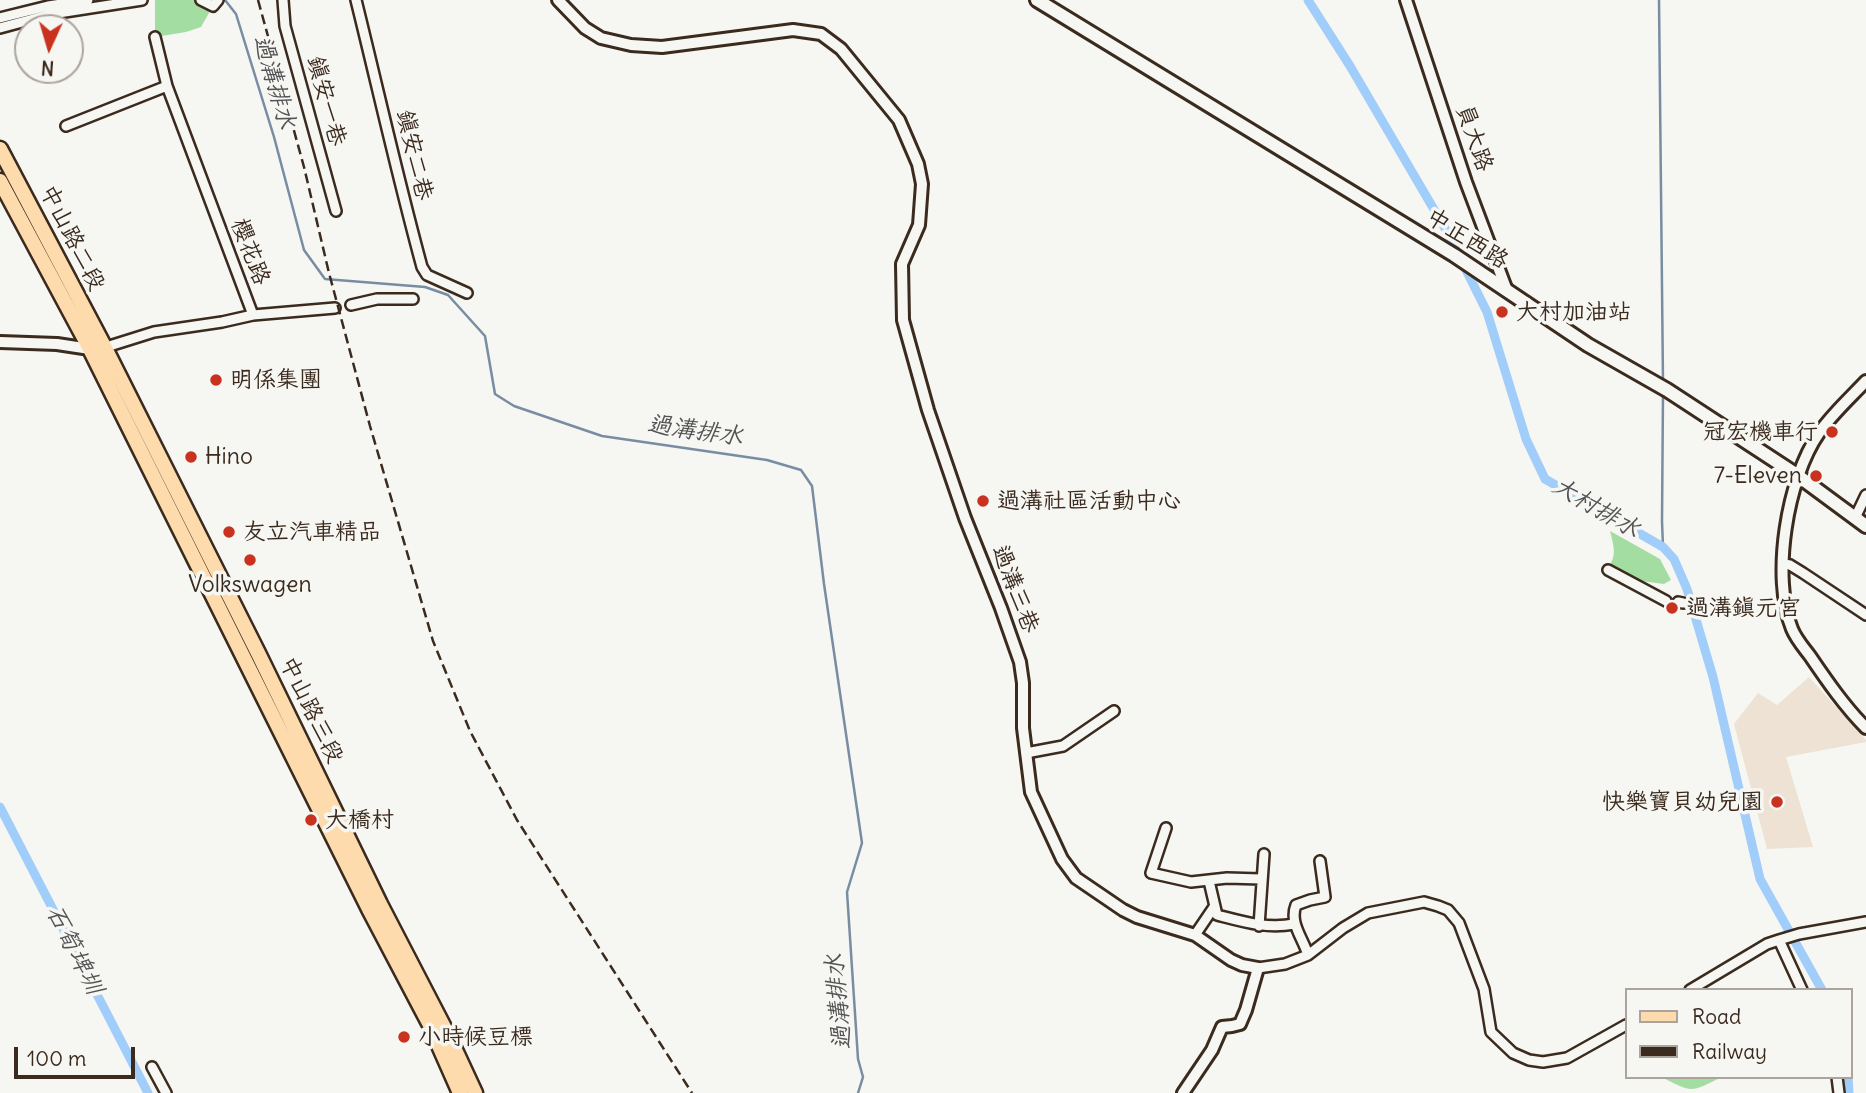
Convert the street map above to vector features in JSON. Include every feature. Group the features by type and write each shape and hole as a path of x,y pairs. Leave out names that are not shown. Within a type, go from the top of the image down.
{"main road":[{"name":"中正西路","path":"1037,0 1454,255 1588,345 1667,390 1797,475 1866,526"},
{"name":"中山路二段","path":"0,149 105,348"},
{"name":"中山路二段","path":"0,180 90,349"},
{"name":"中山路三段","path":"105,348 475,1093"},
{"name":"中山路三段","path":"90,349 369,909 429,1023 460,1093"}],"street":[{"path":"0,18 48,6 88,0"},
{"path":"0,28 52,14 142,0"},
{"path":"201,0 212,6 218,0"},
{"name":"鎮安一巷","path":"283,0 285,26 335,211"},
{"name":"鎮安二巷","path":"356,0 422,268 427,275 467,293"},
{"name":"過溝三巷","path":"558,0 585,28 601,38 631,45 662,47 793,30 821,34 841,49 899,120 918,164 922,184 919,225 902,264 903,320 928,410 965,518 1020,662 1023,728 1031,792 1062,859 1076,878 1137,917 1195,935 1231,960 1258,968"},
{"name":"員大路","path":"1406,0 1466,182 1506,288"},
{"name":"櫻花路","path":"90,349 105,348 154,332 253,315 167,86 155,37"},
{"path":"65,126 167,86"},
{"path":"351,305 377,299 413,299"},
{"path":"253,315 335,308"},
{"path":"0,342 57,344 90,349"},
{"path":"1866,381 1818,434 1797,475 1784,533 1784,596 1792,631 1866,728"},
{"path":"1855,518 1866,495"},
{"path":"1784,564 1803,573 1866,615"},
{"path":"1608,570 1666,601"},
{"path":"1026,753 1063,746 1114,711"},
{"path":"1166,828 1151,873 1191,882 1227,878 1261,879"},
{"path":"1259,926 1264,854"},
{"path":"1308,955 1294,924 1293,913 1296,905 1325,897 1320,861"},
{"path":"1209,881 1217,915 1259,926 1279,927 1294,924"},
{"path":"1183,1093 1212,1050 1222,1027 1240,1024 1258,968 1285,964 1308,955 1368,913 1424,902 1448,911 1458,923 1484,989 1491,1032 1513,1054 1529,1060 1558,1061 1624,1027"},
{"path":"1195,935 1214,907"},
{"path":"1693,988 1767,944 1799,934 1866,922"},
{"path":"1779,940 1801,988"},
{"path":"152,1068 166,1093"}],"shaded area":[{"name":"快樂寶貝幼兒園","path":"1809,677 1866,742 1786,757 1813,847 1767,849 1734,724 1758,693 1777,705"}],"green space":[{"path":"155,0 201,0 213,6 201,27 155,37"},
{"path":"1610,531 1660,559 1671,580 1664,584 1603,576 1614,555"},
{"path":"1665,1079 1718,1079 1692,1089"}],"waterway":[{"name":"過溝排水","path":"225,0 236,14 274,137 304,250 325,279 425,287 448,295 485,336 495,394 514,406 602,436 767,460 801,470 812,486 862,843 847,892 858,1059 863,1077 858,1093"},
{"name":"大村排水","path":"1308,0 1446,230 1487,312 1526,439 1545,479 1663,547 1674,559 1687,589 1713,677 1760,879 1821,988"},
{"path":"1659,0 1663,382"},
{"path":"1663,392 1663,547"},
{"name":"石筍埤圳","path":"0,807 148,1093"},
{"name":"大村排水","path":"1848,1079 1849,1093"}],"railway":[{"path":"258,0 370,426 433,641 470,731 517,820 692,1093"}],"place":[{"name":"大村加油站","path":"1502,312"},
{"name":"明係集團","path":"216,380"},
{"name":"冠宏機車行","path":"1832,432"},
{"name":"Hino","path":"191,457"},
{"name":"7-Eleven","path":"1816,476"},
{"name":"過溝社區活動中心","path":"983,501"},
{"name":"友立汽車精品","path":"229,532"},
{"name":"Volkswagen","path":"250,560"},
{"name":"過溝鎮元宮","path":"1672,608"},
{"name":"快樂寶貝幼兒園","path":"1777,802"},
{"name":"大橋村","path":"311,820"},
{"name":"小時候豆標","path":"404,1037"}]}
